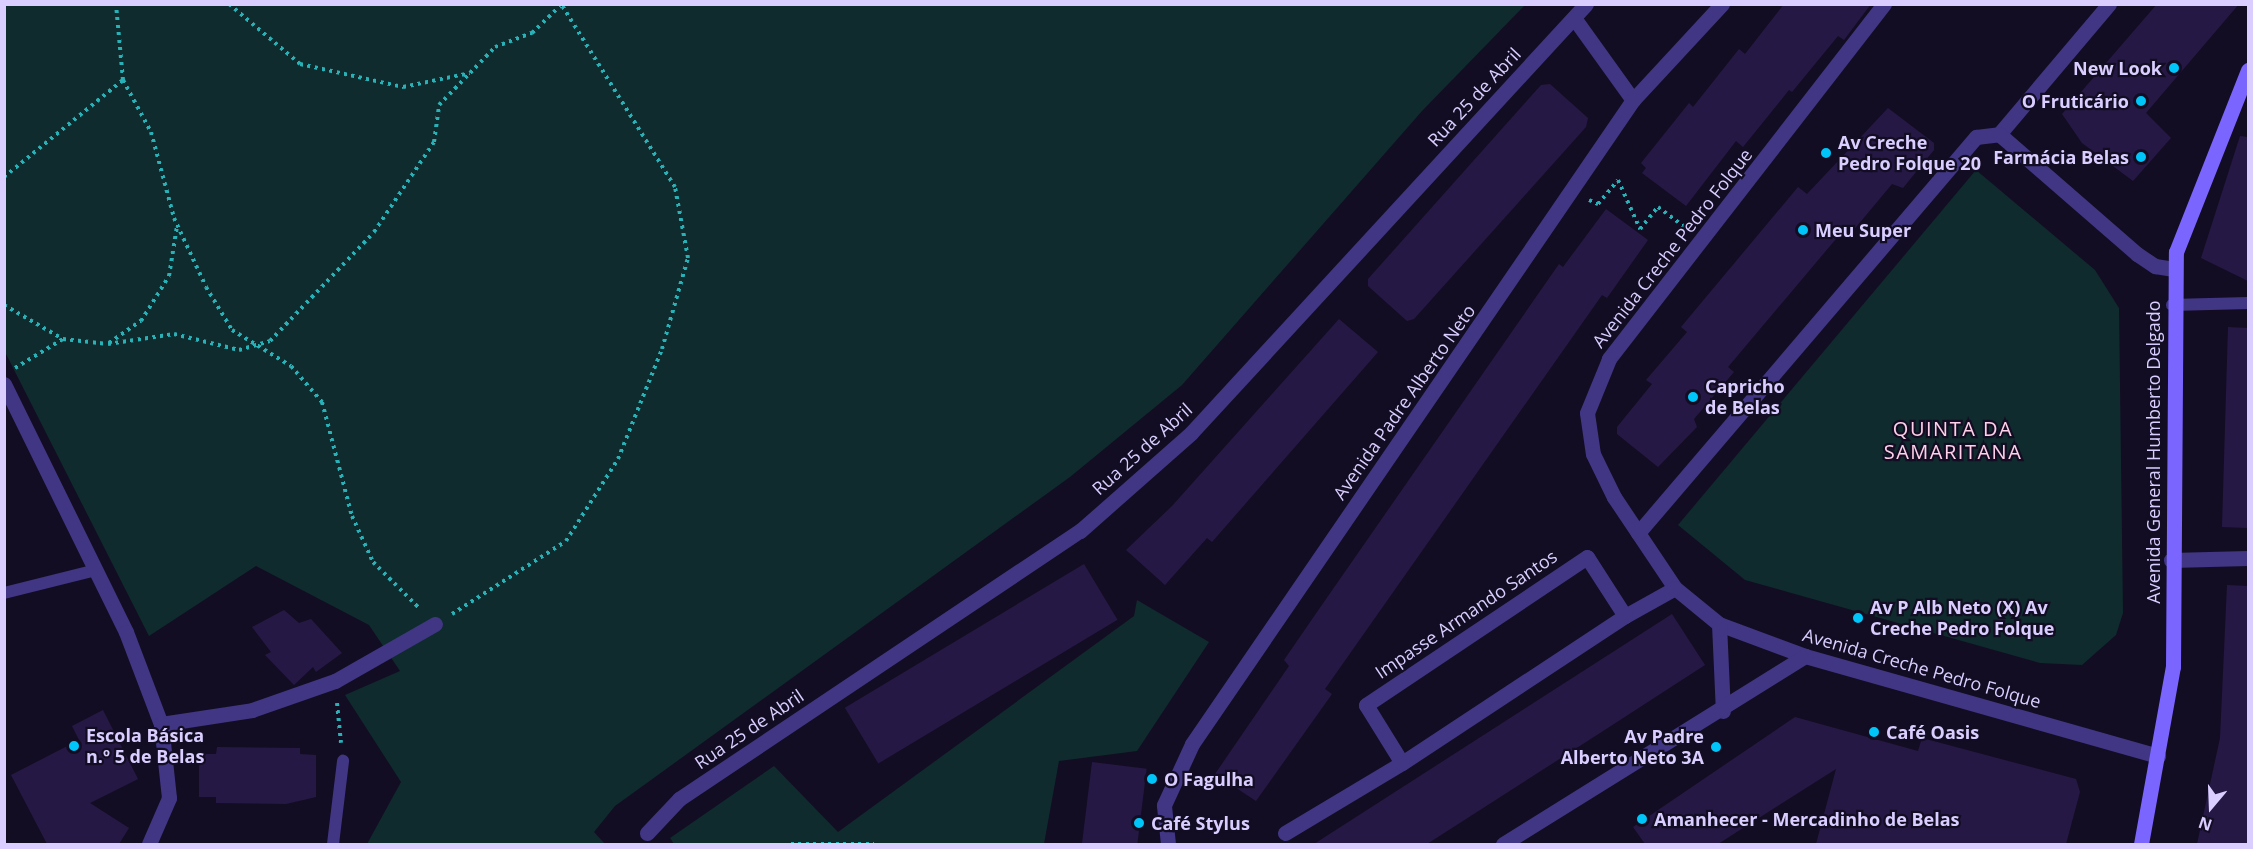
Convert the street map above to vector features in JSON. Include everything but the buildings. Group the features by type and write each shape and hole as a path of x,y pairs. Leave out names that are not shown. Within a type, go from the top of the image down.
{"main road":[{"name":"Avenida General Humberto Delgado","path":"2141,844 2173,667 2171,560 2174,269 2182,232 2248,70"}],"street":[{"name":"Rua 25 de Abril","path":"647,833 679,799 1080,531 1191,433 1586,4"},
{"name":"Avenida Padre Alberto Neto","path":"1168,844 1164,805 1192,744 1633,100 1722,4"},
{"name":"Avenida Creche Pedro Folque","path":"1884,4 1609,360 1587,413 1593,454 1638,533 1676,588 1719,624 1804,656 2158,756"},
{"path":"1638,533 1976,136 1999,134 2109,4"},
{"path":"1574,18 1633,100"},
{"path":"1999,134 2137,254 2155,266 2174,269"},
{"path":"4,384 96,570 162,723 169,798 149,844"},
{"name":"Impasse Armando Santos","path":"1402,763 1366,705 1587,557 1626,616"},
{"path":"2171,560 2248,558"},
{"path":"1285,833 1402,763 1626,616 1676,588"},
{"path":"162,723 252,710 335,681 435,624"},
{"path":"1719,624 1723,711"},
{"path":"1503,844 1723,711 1804,656"}],"lane":[{"path":"2172,305 2248,303"},
{"path":"4,593 96,570"},
{"path":"333,844 343,761"}],"path":[{"path":"4,305 63,339 108,344 174,334 239,350 251,346 270,341 374,232 434,142 439,105 495,47 532,33 560,5 675,187 688,258 662,349 618,459 566,541 435,624 372,562 352,516 322,402 291,366 251,346 232,330 206,287 177,225 151,132 123,80 116,4"},
{"path":"229,4 300,64 403,87 470,73"},
{"path":"4,177 123,80"},
{"path":"1572,191 1598,204 1618,180 1640,230 1658,207 1702,240"},
{"path":"108,344 141,321 169,276 177,225"},
{"path":"4,376 63,339"},
{"path":"335,681 343,761"},
{"path":"791,844 874,844"}],"green space":[{"path":"5,5 1525,5 1422,111 1182,385 1070,477 615,806 594,832 605,844 367,844 401,782 345,695 400,671 369,625 256,566 149,636 5,352"},
{"path":"1976,170 2095,270 2119,308 2123,613 2116,635 2082,665 2040,663 1745,580 1678,525"},
{"path":"1137,600 1209,642 1137,751 1059,761 1044,844 674,844 670,838 774,766 838,832 1134,616"}],"place":[{"name":"New Look","path":"2174,68"},
{"name":"O Fruticário","path":"2141,101"},
{"name":"Av Creche Pedro Folque 20","path":"1826,153"},
{"name":"Farmácia Belas","path":"2141,157"},
{"name":"Meu Super","path":"1803,230"},
{"name":"Capricho de Belas","path":"1693,397"},
{"name":"Av P Alb Neto (X) Av Creche Pedro Folque","path":"1858,618"},
{"name":"Café Oasis","path":"1874,732"},
{"name":"Escola Básica n.º 5 de Belas","path":"74,746"},
{"name":"Av Padre Alberto Neto 3A","path":"1716,747"},
{"name":"O Fagulha","path":"1152,779"},
{"name":"Amanhecer - Mercadinho de Belas","path":"1642,819"},
{"name":"Café Stylus","path":"1139,823"}],"district":[{"name":"QUINTA DA SAMARITANA","path":"1953,440"}]}
